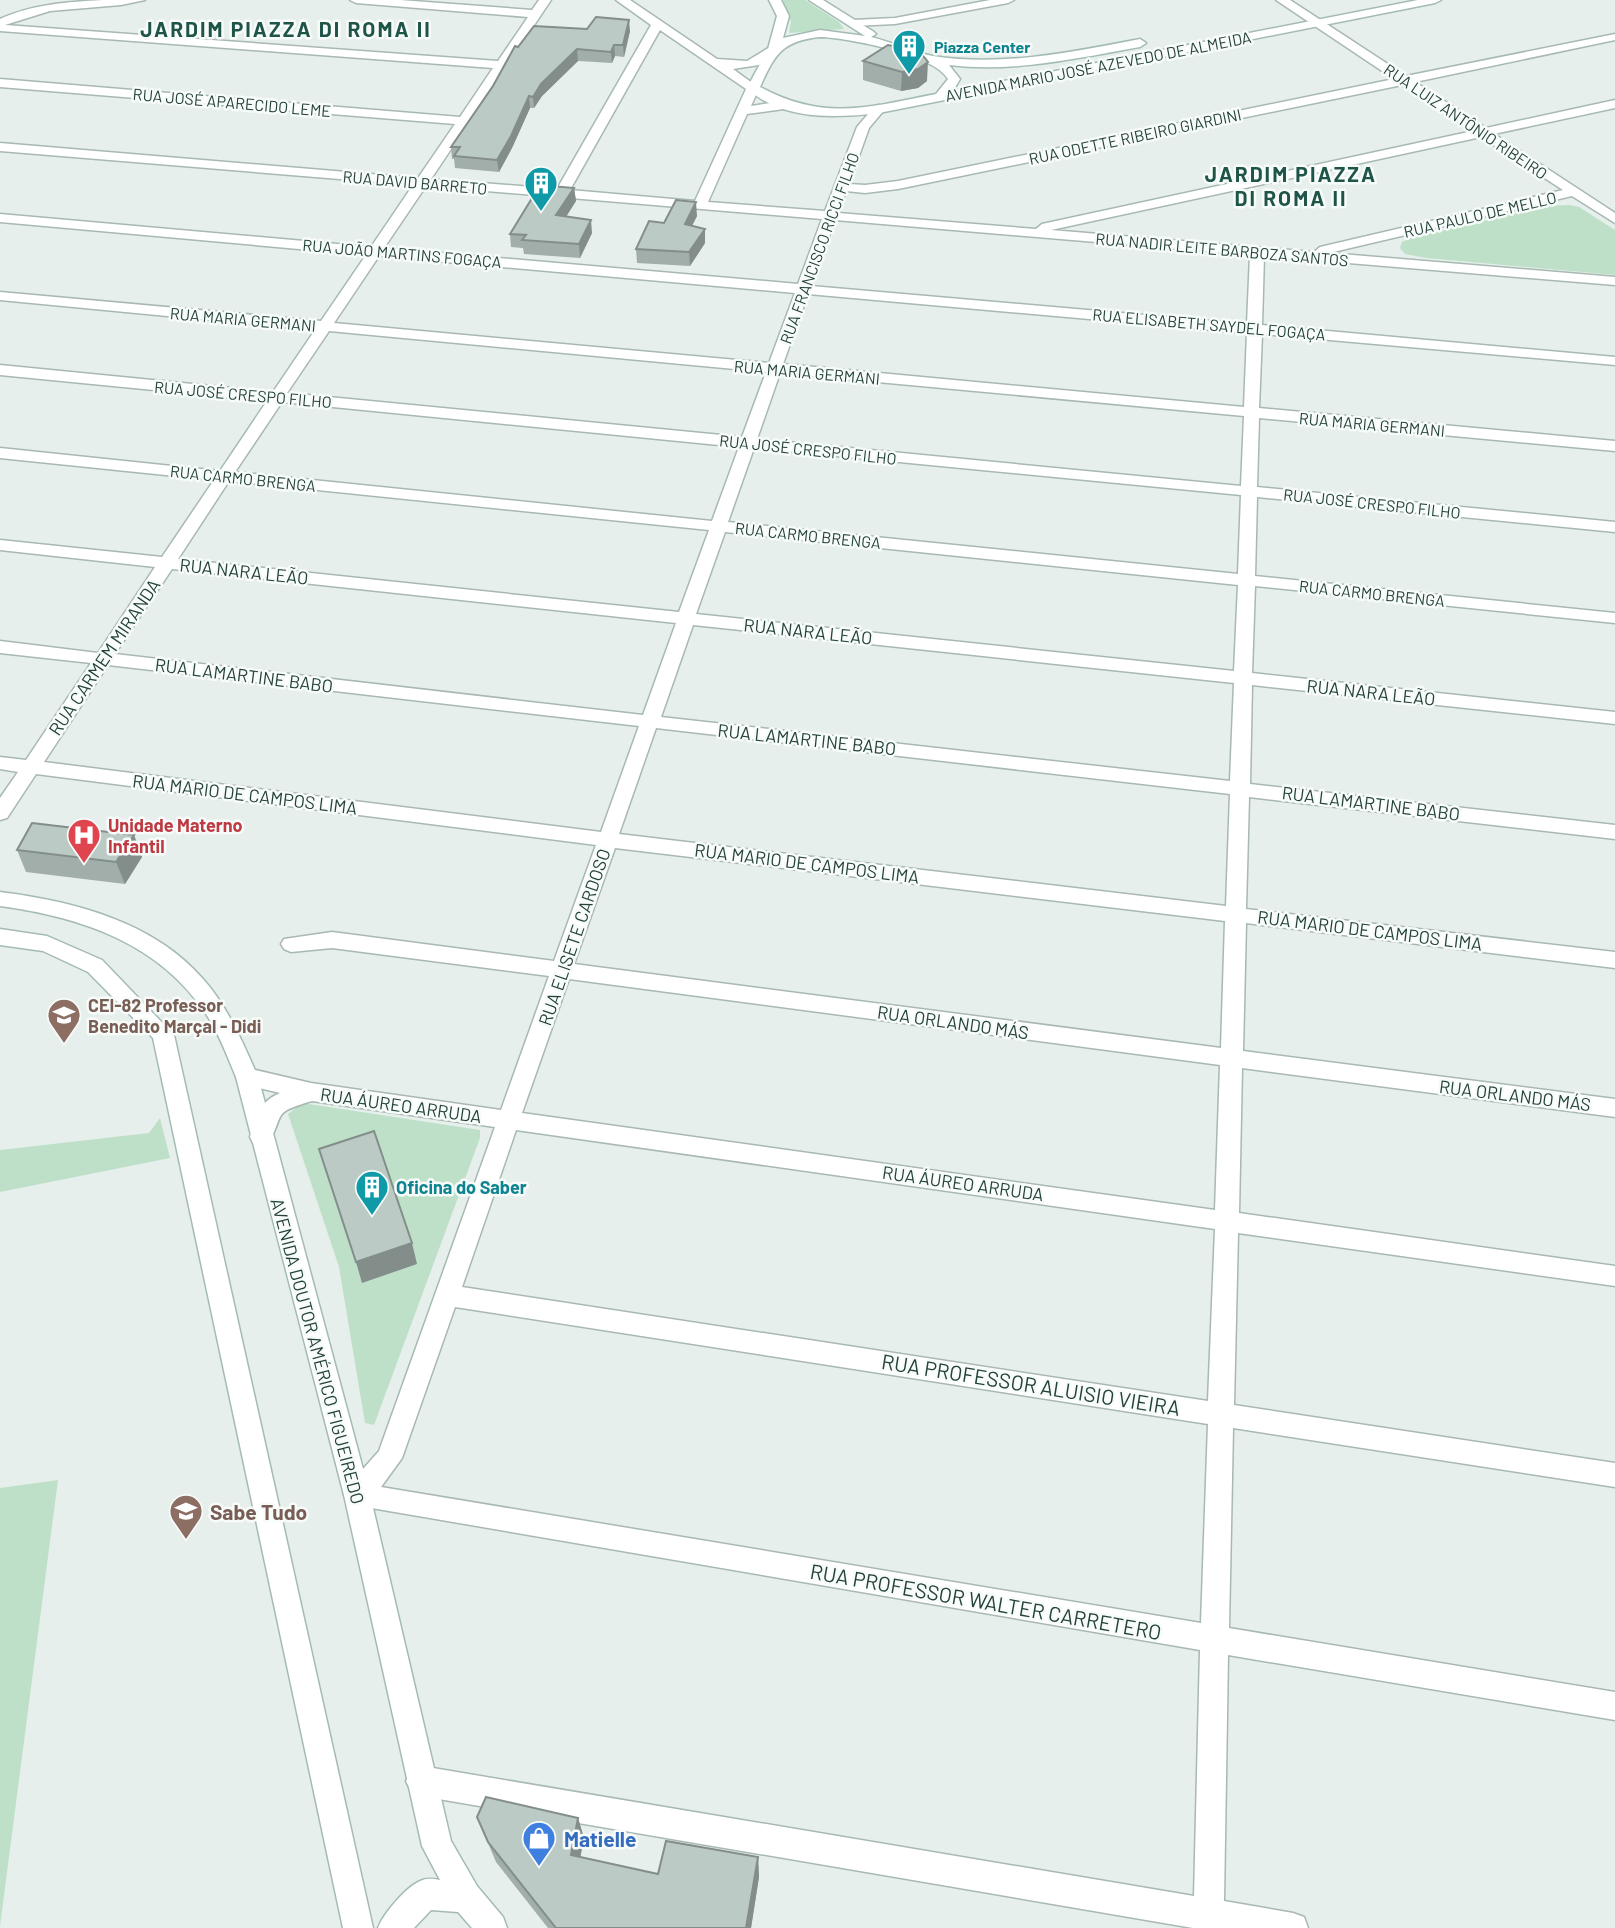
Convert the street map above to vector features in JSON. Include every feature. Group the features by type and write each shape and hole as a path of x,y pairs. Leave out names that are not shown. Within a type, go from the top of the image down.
{"street":[{"path":"4,20 45,6 139,0"},
{"path":"356,0 537,13"},
{"name":"RUA CARMEM MIRANDA","path":"0,813 545,0"},
{"path":"622,0 753,88 783,105"},
{"path":"700,205 753,88 774,49 783,16 775,0"},
{"path":"815,0 887,44"},
{"path":"853,23 895,21 977,2 1009,0"},
{"name":"RUA LUIZ ANTÔNIO RIBEIRO","path":"1282,0 1307,11 1317,23 1615,219"},
{"name":"AVENIDA MARIO JOSÉ AZEVEDO DE ALMEIDA","path":"783,105 808,111 840,113 879,109 1435,0"},
{"path":"1275,17 1307,11"},
{"path":"4,20 61,31"},
{"path":"870,34 895,21"},
{"path":"561,194 654,48 658,23"},
{"path":"0,28 502,65"},
{"path":"711,60 733,65 757,64 774,49 796,39 829,33 860,36 928,58 946,68 953,76 953,83 941,96"},
{"name":"RUA ODETTE RIBEIRO GIARDINI","path":"841,187 864,189 898,185 1615,37"},
{"name":"AVENIDA MARIO JOSÉ AZEVEDO DE ALMEIDA","path":"928,58 989,65 1026,64 1150,41"},
{"path":"654,48 692,48"},
{"name":"RUA JOSÉ APARECIDO LEME","path":"0,83 464,121"},
{"path":"1019,232 1615,104"},
{"path":"743,111 783,105"},
{"path":"1595,108 1615,120"},
{"name":"RUA FRANCISCO RICCI FILHO","path":"775,369 863,127 869,117 879,109"},
{"path":"840,113 863,127"},
{"name":"RUA DAVID BARRETO","path":"0,147 830,217"},
{"path":"855,219 864,189"},
{"name":"RUA PAULO DE MELLO","path":"1299,255 1573,192"},
{"path":"1116,240 1114,230 1129,209"},
{"path":"1068,236 1078,225 1097,216"},
{"name":"RUA NADIR LEITE BARBOZA SANTOS","path":"830,217 1615,281"},
{"name":"RUA JOÃO MARTINS FOGAÇA","path":"0,218 803,289"},
{"name":"RUA PAULO DE MELLO","path":"1387,236 1383,243 1387,251 1403,264"},
{"path":"1209,1921 1214,1640 1234,1059 1244,580 1256,252"},
{"name":"RUA ELISABETH SAYDEL FOGAÇA","path":"803,289 1615,361"},
{"name":"RUA MARIA GERMANI","path":"0,296 1615,446"},
{"name":"RUA ELISETE CARDOSO","path":"356,1495 389,1458 775,369"},
{"name":"RUA JOSÉ CRESPO FILHO","path":"0,370 1615,527"},
{"name":"RUA CARMO BRENGA","path":"0,453 1615,618"},
{"name":"RUA NARA LEÃO","path":"0,545 1615,718"},
{"name":"RUA LAMARTINE BABO","path":"0,647 1615,832"},
{"name":"RUA MARIO DE CAMPOS LIMA","path":"0,763 1615,960"},
{"name":"AVENIDA DOUTOR AMÉRICO FIGUEIREDO","path":"0,899 72,913 131,933 180,968 213,1007 247,1077 356,1495 438,1846 466,1896 492,1928"},
{"path":"0,937 47,944 95,966 163,1035 358,1928"},
{"name":"RUA ORLANDO MÁS","path":"291,944 332,940 1615,1108"},
{"name":"RUA ÁUREO ARRUDA","path":"247,1077 311,1092 1615,1276"},
{"name":"RUA ÁUREO ARRUDA","path":"261,1137 264,1120 278,1102 311,1092"},
{"name":"RUA PROFESSOR ALUISIO VIEIRA","path":"447,1295 1615,1475"},
{"name":"RUA PROFESSOR WALTER CARRETERO","path":"356,1495 1615,1706"},
{"path":"421,1781 1209,1921 1293,1928"},
{"path":"393,1928 425,1894 466,1896"}],"green space":[{"path":"783,0 805,0 839,22 844,29 789,33 791,22"},
{"path":"1546,206 1579,207 1615,230 1615,275 1426,258 1405,254 1400,248 1402,242 1411,238"},
{"path":"302,1103 480,1130 480,1138 374,1425 365,1423 339,1267 288,1114"},
{"path":"160,1118 170,1158 0,1192 0,1150 149,1133"},
{"path":"58,1480 0,1926 0,1488"}],"building":[{"path":"596,17 629,20 623,45 614,45 611,52 577,49 541,84 533,97 529,96 497,160 454,156 460,147 451,147 493,86 515,46 518,47 534,26 587,29"},
{"path":"909,38 928,62 918,69 902,72 863,61 888,45 898,47"},
{"path":"540,185 574,188 556,215 591,220 579,244 522,240 526,235 510,234"},
{"path":"676,200 696,202 685,224 705,229 689,252 636,249 649,221 664,223"},
{"path":"32,823 134,835 116,862 17,850"},
{"name":"Oficina do Saber","path":"374,1131 412,1243 356,1262 319,1149"},
{"name":"Matielle","path":"486,1797 578,1818 571,1855 658,1874 666,1841 758,1857 746,1928 556,1928 488,1842 477,1817"}],"place":[{"name":"Piazza Center","path":"909,76"},
{"name":"ㅤ","path":"541,213"},
{"name":"Unidade Materno Infantil","path":"84,865"},
{"name":"CEI-82 Professor Benedito Marçal - Didi","path":"64,1045"},
{"name":"Oficina do Saber","path":"372,1217"},
{"name":"Sabe Tudo","path":"186,1541"},
{"name":"Matielle","path":"539,1868"}],"district":[{"name":"JARDIM PIAZZA DI ROMA II","path":"286,28"},
{"name":"JARDIM PIAZZA DI ROMA II","path":"1291,185"}]}
